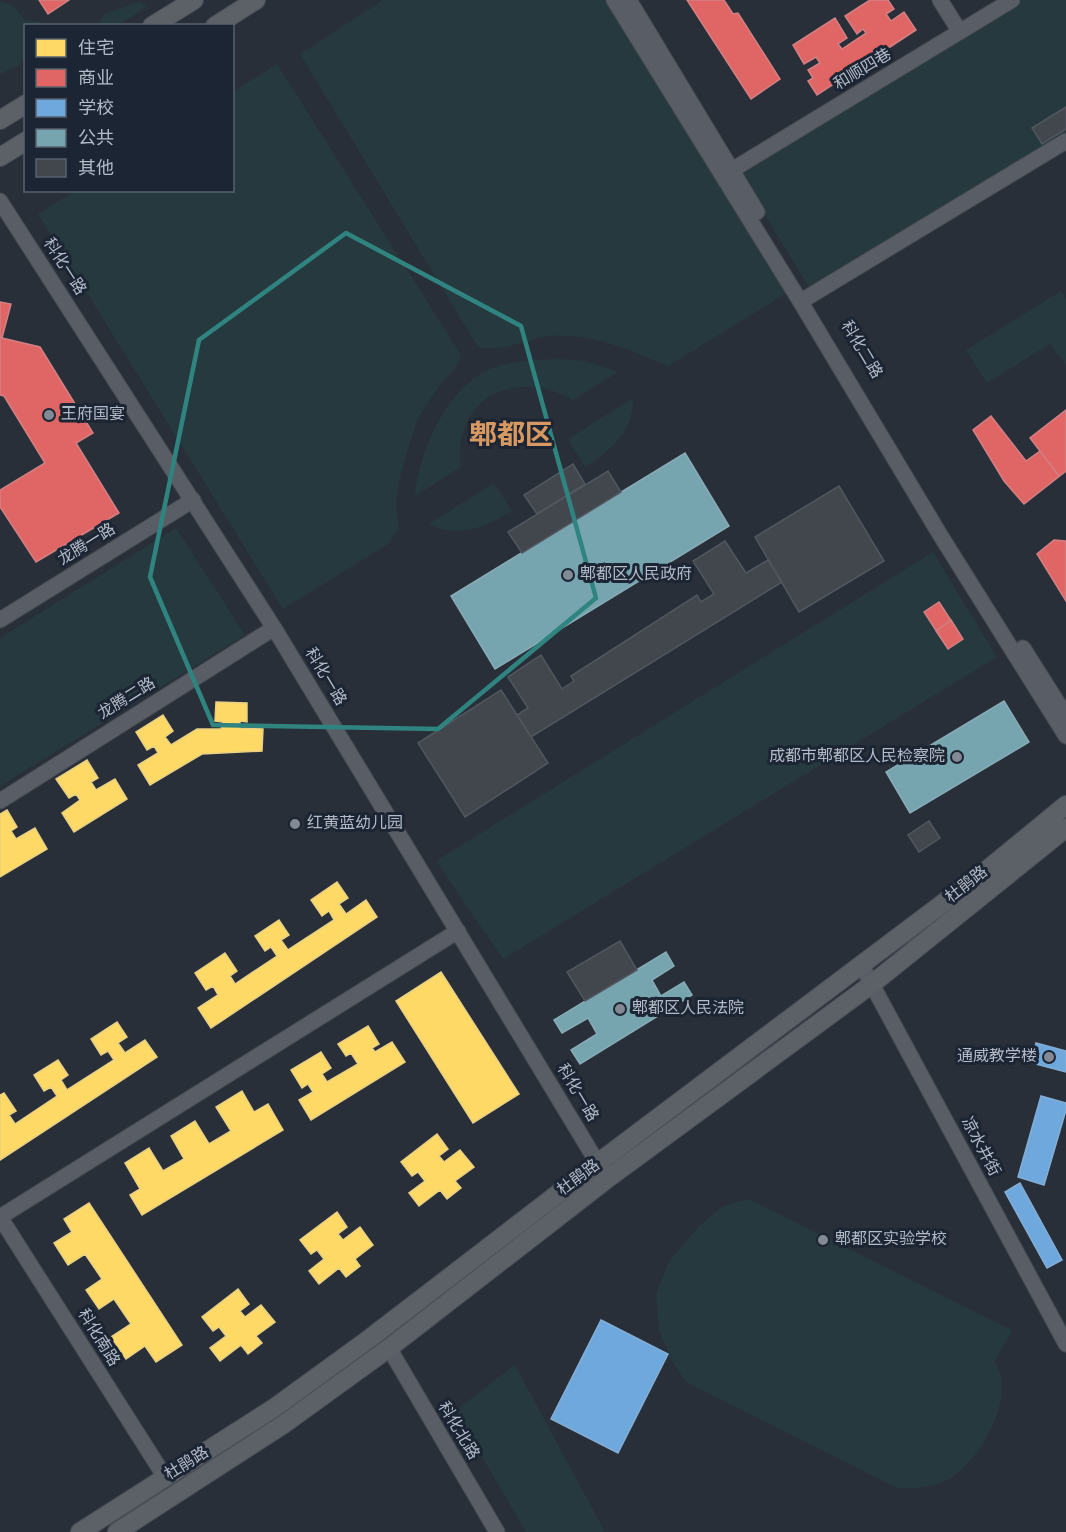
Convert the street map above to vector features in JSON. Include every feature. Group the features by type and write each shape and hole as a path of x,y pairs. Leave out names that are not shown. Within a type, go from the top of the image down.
{"main road":[{"path":"155,24 194,0"},
{"path":"218,24 256,0"},
{"path":"0,120 24,105"},
{"path":"0,157 24,142"},
{"name":"杜鹃路","path":"117,1532 284,1424 388,1348 603,1171 982,874 1066,805"},
{"name":"杜鹃路","path":"80,1532 274,1408 603,1171 872,984 1066,828"}],"street":[{"path":"614,0 939,533 1066,736"},
{"name":"科化二路","path":"629,0 947,529 1066,716"},
{"path":"940,0 960,32"},
{"name":"和顺四巷","path":"732,170 1012,0"},
{"path":"808,297 1066,141"},
{"name":"科化一路","path":"0,201 274,628 603,1171"},
{"name":"龙腾一路","path":"0,620 193,501"},
{"name":"龙腾二路","path":"0,801 274,628"},
{"path":"0,1217 458,931"},
{"name":"凉水井街","path":"862,966 1066,1344"},
{"name":"科化南路","path":"0,1217 165,1477"},
{"name":"科化北路","path":"388,1348 497,1532"}],"highlighted area":[{"path":"346,233 521,326 596,598 438,729 213,725 150,577 199,340"}],"green space":[{"path":"383,0 607,0 787,293 668,366 611,344 582,337 551,336 506,347 478,347 300,54"},
{"path":"1019,0 1066,0 1066,133 810,289 738,171"},
{"path":"0,1 12,5 25,20 41,22 40,24 24,24 24,59 18,66 0,74"},
{"path":"139,2 148,6 121,24 99,24 104,14"},
{"path":"277,64 461,355 456,368 441,383 417,420 401,472 396,504 399,529 388,544 283,609 38,214 73,192 234,192 234,91"},
{"path":"1061,291 1066,299 1066,365 1050,344 987,383 966,350"},
{"path":"533,360 585,361 618,372 573,400 551,391 530,387 510,389 492,395 477,407 467,423 461,443 461,467 415,496 422,460 429,441 448,406 460,391 474,378 498,366"},
{"path":"633,398 630,420 619,439 604,454 585,467 568,439"},
{"path":"494,483 512,511 482,526 461,531 451,531 429,524"},
{"path":"176,528 245,635 0,786 0,638"},
{"path":"933,552 997,657 503,959 436,861"},
{"path":"749,1199 1012,1330 995,1361 1001,1376 1002,1392 994,1421 979,1449 958,1472 935,1485 897,1488 686,1382 672,1361 659,1331 656,1294 669,1261 699,1226 723,1206"},
{"path":"515,1365 605,1532 526,1532 455,1411"}],"building: 住宅":[{"path":"216,702 247,703 247,722 240,721 240,728 263,729 262,751 202,754 150,785 138,765 158,753 154,746 147,750 136,732 163,715 173,731 165,737 171,745 197,729 221,729 223,722 215,721"},
{"path":"87,760 98,778 91,782 96,790 115,779 127,799 74,832 62,813 80,800 76,794 69,798 56,779"},
{"path":"7,810 17,827 11,831 16,839 35,828 47,849 0,877 0,814"},
{"path":"337,882 348,898 339,904 346,914 366,900 377,917 211,1028 198,1008 218,995 213,986 206,990 195,973 225,953 237,971 230,976 235,984 277,956 271,947 265,951 255,936 279,920 289,935 281,940 288,950 334,920 329,911 322,916 311,900"},
{"path":"441,972 519,1094 473,1123 396,1001"},
{"path":"117,1022 127,1037 118,1043 125,1053 145,1040 157,1057 0,1160 0,1095 4,1093 16,1111 9,1115 15,1124 57,1096 51,1087 44,1091 34,1075 58,1060 68,1075 61,1080 67,1090 114,1060 108,1051 101,1055 91,1039"},
{"path":"368,1026 379,1044 372,1048 375,1052 392,1042 405,1062 311,1120 299,1100 313,1092 308,1084 302,1088 291,1070 321,1052 331,1068 322,1074 327,1082 358,1064 351,1053 346,1056 338,1044"},
{"path":"242,1091 254,1112 268,1104 283,1130 142,1215 130,1195 140,1189 125,1163 149,1148 163,1171 184,1159 171,1136 195,1121 209,1144 231,1131 216,1107"},
{"path":"437,1134 448,1149 439,1156 444,1162 460,1150 474,1167 455,1181 461,1188 447,1199 440,1190 419,1206 409,1193 425,1181 418,1172 412,1176 401,1162"},
{"path":"89,1203 182,1345 156,1362 145,1346 126,1359 111,1337 131,1324 114,1299 99,1309 86,1290 102,1279 85,1254 68,1265 54,1243 72,1232 64,1219"},
{"path":"337,1212 347,1227 338,1234 343,1240 360,1227 373,1245 355,1259 360,1266 346,1277 339,1268 319,1284 309,1271 324,1259 317,1250 311,1254 300,1240"},
{"path":"238,1289 249,1304 240,1311 245,1317 261,1305 275,1322 256,1336 262,1343 248,1354 241,1345 220,1361 210,1348 226,1336 219,1327 213,1331 202,1317"}],"building: 商业":[{"path":"39,0 69,0 48,14"},
{"path":"687,0 724,0 733,14 738,13 780,79 751,99"},
{"path":"870,0 888,0 894,9 886,14 891,21 904,12 916,30 817,95 808,81 813,78 808,70 820,63 816,57 804,64 793,45 835,18 847,38 838,44 842,49 866,33 863,29 857,34 845,16"},
{"name":"王府国宴","path":"0,302 11,304 2,338 40,347 93,433 76,443 119,513 36,562 0,507 0,490 45,463 4,396 0,395"},
{"path":"1066,410 1066,471 1024,504 1004,481 973,430 991,416 1026,461 1040,451 1030,438"},
{"path":"1066,410 1066,471 1059,476 1030,438"},
{"path":"1054,540 1066,541 1066,601 1037,554"},
{"path":"939,602 963,639 948,649 924,612"},
{"path":"951,620 963,639 948,649 936,631"}],"building: 学校":[{"name":"通威教学楼","path":"1036,1043 1066,1051 1066,1072 1032,1063"},
{"path":"1041,1096 1066,1103 1066,1110 1044,1185 1018,1177"},
{"path":"1020,1183 1062,1260 1047,1268 1005,1192"},
{"path":"601,1320 668,1354 618,1453 551,1419"}],"building: 公共":[{"name":"郫都区人民政府","path":"685,453 729,526 495,669 451,596"},
{"name":"成都市郫都区人民检察院","path":"1004,701 1029,742 910,813 886,772"},
{"name":"郫都区人民法院","path":"666,952 674,966 652,980 661,996 684,982 692,995 580,1064 571,1050 597,1034 588,1018 562,1033 554,1020"}],"building: 其他":[{"path":"1066,107 1066,129 1042,144 1032,128"},
{"path":"573,464 585,484 537,514 524,495"},
{"path":"608,471 621,492 522,553 508,532"},
{"path":"839,486 884,561 799,612 755,537"},
{"path":"725,541 746,573 768,560 782,582 531,737 517,715 528,708 508,677 541,655 562,689 574,681 571,676 697,595 701,602 714,594 693,561"},
{"path":"501,690 548,763 465,817 418,743"},
{"path":"929,821 940,838 919,852 908,835"},
{"path":"620,941 637,970 585,1001 567,972"}],"place":[{"name":"王府国宴","path":"49,415"},
{"name":"郫都区人民政府","path":"568,575"},
{"name":"成都市郫都区人民检察院","path":"957,757"},
{"name":"红黄蓝幼儿园","path":"295,824"},
{"name":"郫都区人民法院","path":"620,1009"},
{"name":"通威教学楼","path":"1049,1057"},
{"name":"郫都区实验学校","path":"823,1240"}],"district":[{"name":"郫都区","path":"511,437"}]}
